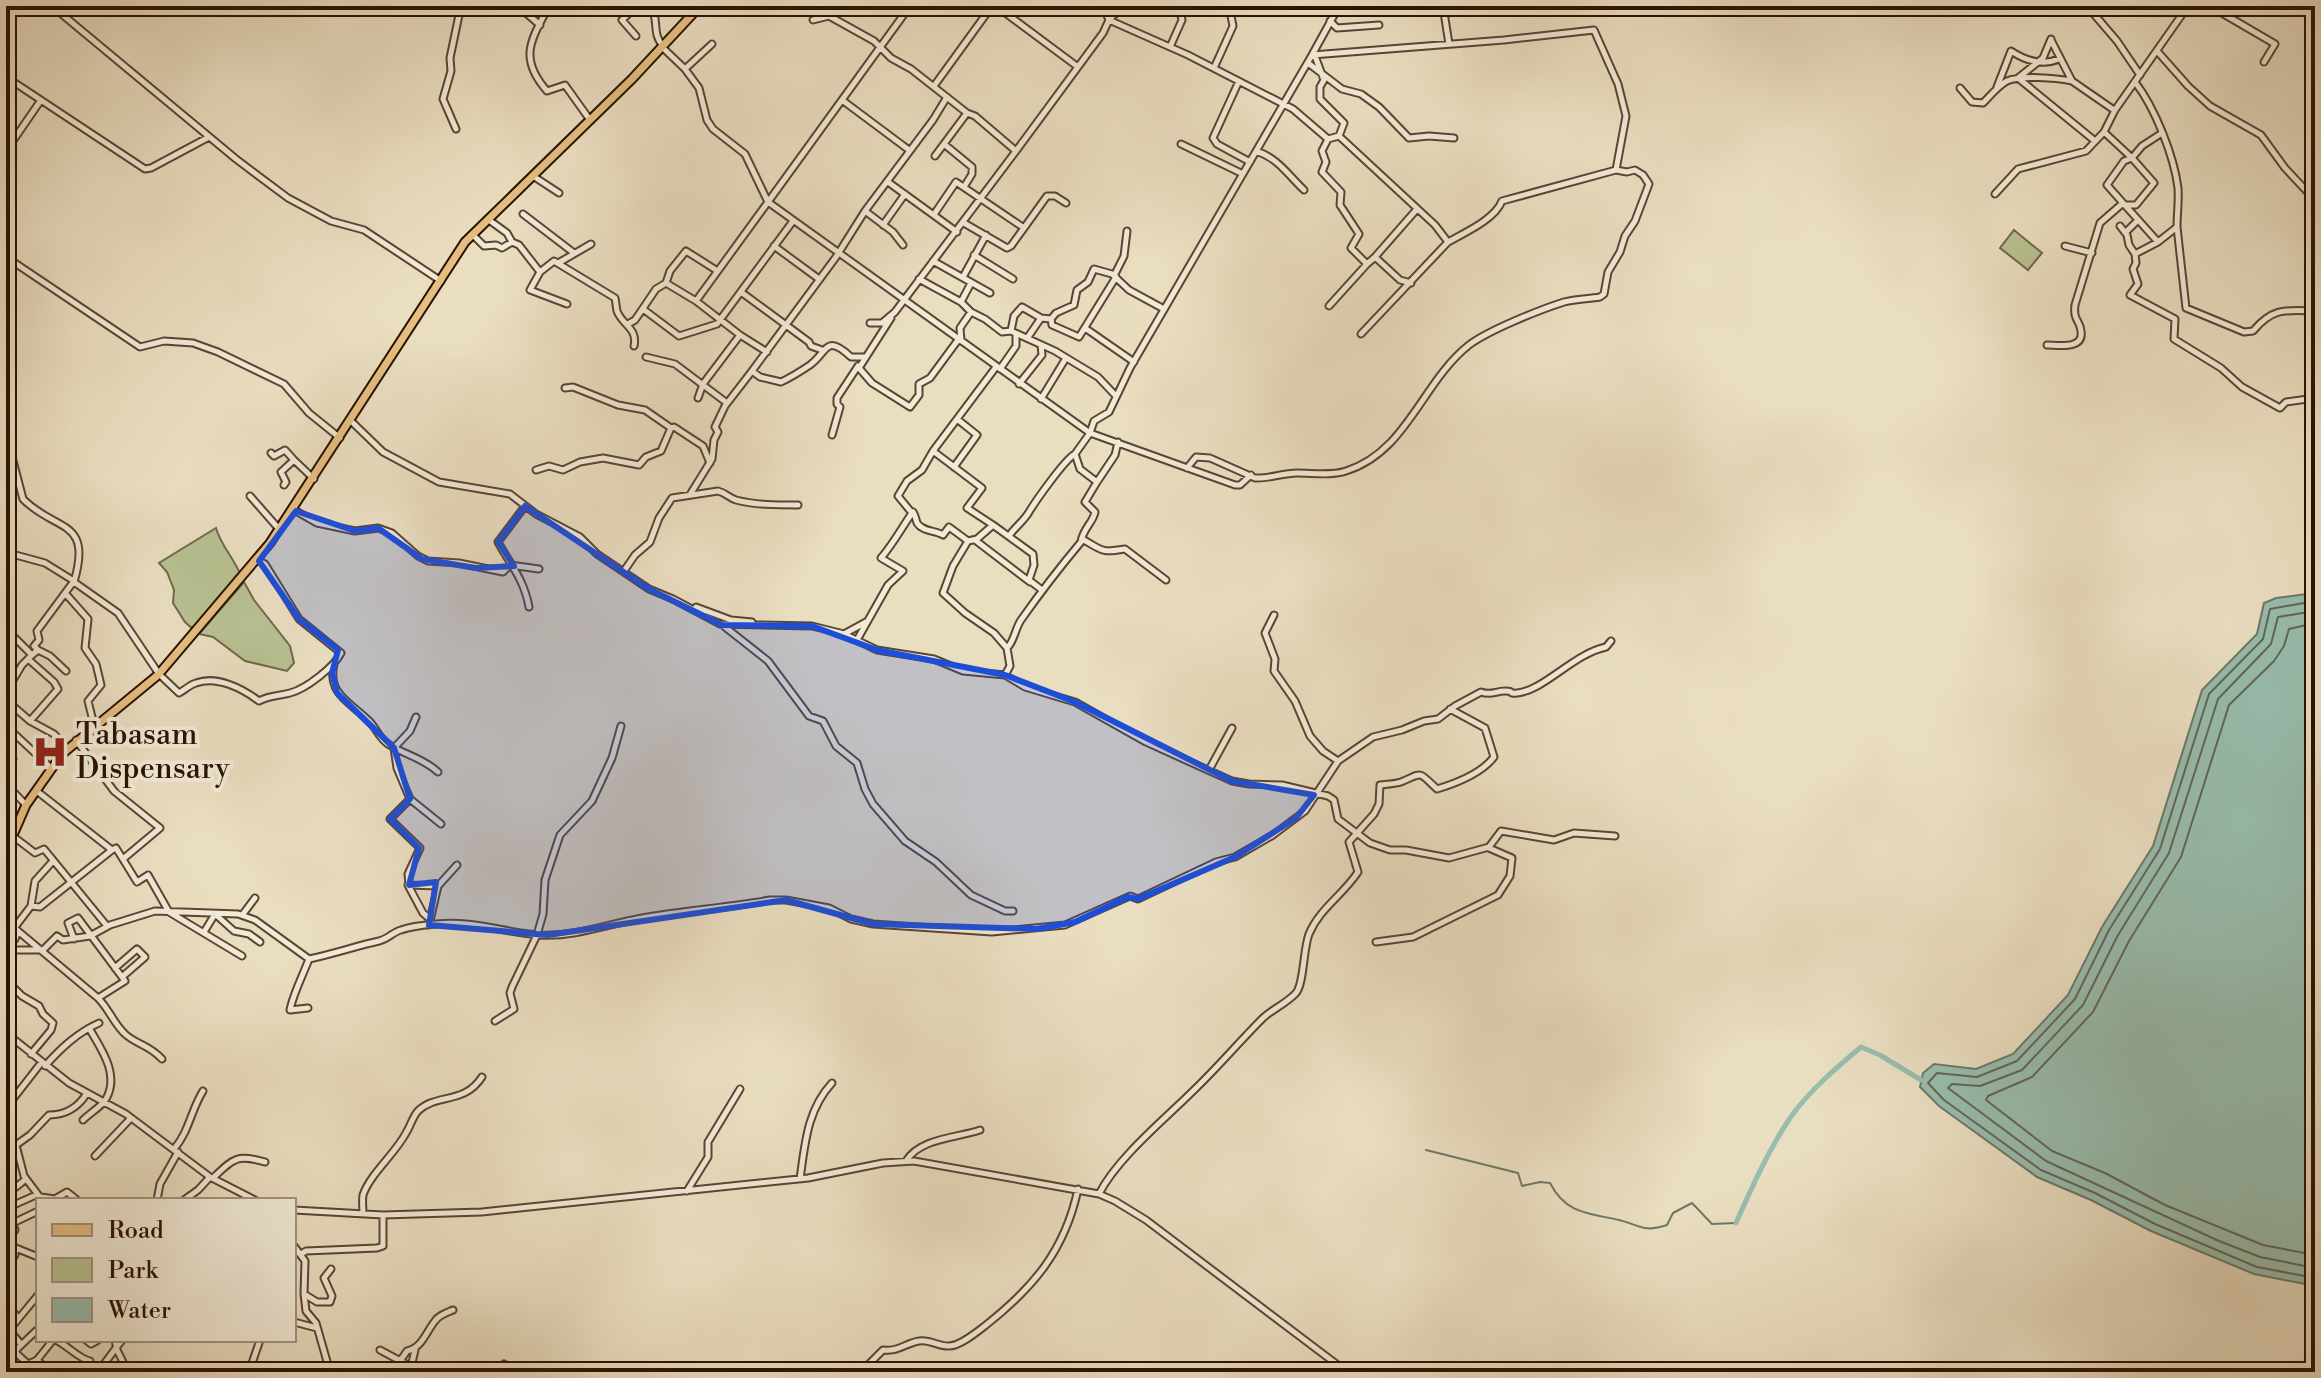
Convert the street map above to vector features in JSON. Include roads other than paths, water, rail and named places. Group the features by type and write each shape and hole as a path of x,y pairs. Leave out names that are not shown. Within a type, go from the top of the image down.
{"main road":[{"path":"244,576 296,511 441,281 475,234 591,120 700,6"},
{"path":"6,851 26,805 67,748 160,675 176,657 244,576 352,422"},
{"path":"6,861 14,837 38,792 64,756 94,725 160,675"}],"street":[{"path":"52,6 209,137 301,207 331,221 364,230 441,281"},
{"path":"456,129 443,99 451,71 450,58 459,15 457,6"},
{"path":"492,6 525,12 540,25"},
{"path":"549,6 529,47 535,74 549,91 565,85 591,120"},
{"path":"615,6 626,15"},
{"path":"636,36 623,21 637,6"},
{"path":"650,6 656,13 656,38 699,88 707,120 713,129 745,154 768,202 1090,433 1235,485 1240,485 1251,475"},
{"path":"696,301 910,6"},
{"path":"934,86 994,6 1078,67"},
{"path":"1103,6 1109,20 1284,104 1333,140 1339,136 1344,123 1320,99 1320,87 1324,80 1313,55"},
{"path":"832,435 840,407 837,398 895,312 964,223 1103,33 1109,20 1125,6"},
{"path":"1213,68 1233,26 1229,6"},
{"path":"1009,536 1030,511 1033,502 1055,480 1068,457 1075,454 1090,433 1094,421 1109,412 1115,395 1339,6"},
{"path":"1443,6 1449,44"},
{"path":"2087,6 2117,41 2140,75"},
{"path":"1995,194 2018,169 2083,153 2104,132 2115,110 2188,6"},
{"path":"2210,6 2275,44 2264,62"},
{"path":"2288,6 2298,12"},
{"path":"1170,47 1182,20 1181,7"},
{"path":"813,20 829,16 881,46 891,58 975,116 1016,151"},
{"path":"1330,21 1337,28 1379,25"},
{"path":"1313,55 1594,30 1618,84 1626,116 1616,170"},
{"path":"1960,88 1972,102 1983,103 2006,82 2028,73 2048,52 2051,39 2072,81"},
{"path":"685,69 712,44"},
{"path":"1997,87 2011,51 2026,61 2050,63 2059,59"},
{"path":"2157,51 2210,106 2261,135 2285,168 2315,200"},
{"path":"1308,63 1342,89 1361,94 1379,107 1409,138 1454,138"},
{"path":"6,77 145,169 209,137"},
{"path":"2018,78 2031,80 2048,77 2072,81 2115,110"},
{"path":"2018,78 2095,141"},
{"path":"1239,81 1213,138 1217,144 1250,162"},
{"path":"2135,82 2145,95 2162,133 2178,189 2177,227 2186,308 2244,332 2253,331 2260,322 2279,310 2315,311"},
{"path":"691,493 710,463 718,432 715,427 727,403 787,326 947,97"},
{"path":"6,151 41,100"},
{"path":"842,100 909,150"},
{"path":"935,156 967,113"},
{"path":"2047,345 2069,346 2081,337 2082,331 2075,322 2074,314 2100,223 2124,204 2136,205 2154,183 2104,132"},
{"path":"2158,242 2107,185 2124,161 2162,133"},
{"path":"1339,136 1448,242"},
{"path":"1328,139 1322,151 1326,162 1322,172 1341,192 1340,205 1359,234 1351,248 1367,264"},
{"path":"944,144 972,167 972,174 964,187"},
{"path":"1181,144 1243,174"},
{"path":"1256,151 1269,155 1284,167 1304,190"},
{"path":"1187,468 1200,456 1264,479 1288,473 1336,473 1366,462 1382,451 1417,413 1446,367 1470,345 1493,331 1562,302 1603,296 1613,261 1635,221 1649,184 1635,170 1616,170 1505,200 1493,216 1482,220 1464,236 1448,242 1361,334"},
{"path":"533,176 559,193"},
{"path":"888,182 935,213 957,232"},
{"path":"935,213 956,182 1024,228"},
{"path":"2304,187 2315,182"},
{"path":"883,225 905,194"},
{"path":"964,223 1009,248 1047,196 1055,196 1066,203"},
{"path":"1329,306 1417,209"},
{"path":"865,211 893,232 903,245"},
{"path":"523,214 574,253"},
{"path":"489,220 519,245 540,272"},
{"path":"2126,232 2138,220"},
{"path":"643,309 679,336 714,326 793,221"},
{"path":"2120,226 2126,232 2135,254 2133,272 2138,284 2130,295 2175,319 2174,339 2221,368 2242,387 2280,408 2286,402 2315,398"},
{"path":"2135,254 2177,227"},
{"path":"1127,231 1124,256 1115,276 1078,337 1052,325 1051,319 1056,313 1074,305 1077,290 1088,282 1094,269 1115,276 1129,290 1164,309"},
{"path":"475,234 484,246 502,248 512,242"},
{"path":"963,277 986,235"},
{"path":"559,262 591,244"},
{"path":"774,246 819,279"},
{"path":"2065,246 2092,253"},
{"path":"628,324 634,321 656,289 666,283 672,268 688,251 716,270"},
{"path":"974,255 1013,279"},
{"path":"6,257 140,347 164,341 193,343 284,384 309,413 340,438"},
{"path":"1375,257 1400,280 1411,283"},
{"path":"567,304 530,290 540,272 554,261 617,300 617,312 635,336 634,346"},
{"path":"933,261 990,293"},
{"path":"919,279 961,302 1002,332 1028,337 1066,358 1102,380 1115,395"},
{"path":"666,283 767,352"},
{"path":"961,302 971,283"},
{"path":"741,292 811,346 822,350"},
{"path":"1042,590 949,527 943,535 929,531 918,523 916,515 898,496 907,481 922,470 957,419 1016,346 1012,321 1021,307 1041,318 1051,319"},
{"path":"870,323 882,323 895,312"},
{"path":"859,365 867,379 910,407 919,395 919,384 930,378 959,341 960,328 971,312"},
{"path":"1028,337 1041,318"},
{"path":"1085,328 1134,362"},
{"path":"698,398 703,384 740,335"},
{"path":"1019,384 1042,355 1041,345"},
{"path":"752,371 760,377 781,382 809,365 822,350 831,346 851,357 865,357"},
{"path":"646,357 675,364 727,403"},
{"path":"1041,399 1066,358"},
{"path":"565,388 573,387 618,405 645,410 701,444 710,463"},
{"path":"954,467 977,435 957,419"},
{"path":"352,422 383,452 439,482 510,494 551,523 580,537 597,554 649,589 731,620 769,624"},
{"path":"536,470 549,466 563,470 580,462 603,458 639,465 646,457 661,451 671,428"},
{"path":"6,434 23,499 66,525 74,534 79,569 74,581 37,631 39,640 34,646 66,671"},
{"path":"1007,648 1013,643 1018,625 1082,539 1082,532 1094,517 1095,512 1085,502 1115,455 1118,442"},
{"path":"271,453 274,456 285,450 314,479"},
{"path":"933,451 982,488 968,509 1035,557 1030,582"},
{"path":"1075,454 1080,469 1097,482"},
{"path":"284,485 286,482 281,472 294,460"},
{"path":"624,571 635,555 650,542 668,501 691,493 718,491 724,492 730,499 798,505"},
{"path":"250,496 279,529"},
{"path":"525,506 498,542 514,564 529,607"},
{"path":"296,511 317,523 355,531 378,528 392,533 428,561 459,563 503,572 514,564 539,569"},
{"path":"857,640 888,585 903,571 881,558 893,546 912,512"},
{"path":"993,525 972,540 953,566 943,593 994,633 1007,648 1010,666 1005,675"},
{"path":"1082,539 1101,550 1115,553 1125,549 1166,580"},
{"path":"6,548 12,554 45,563 118,613 160,675 180,693 198,682 214,680 259,701 271,695 295,691 334,664 341,653 299,619 265,564 259,561"},
{"path":"6,563 12,554"},
{"path":"65,593 88,619 85,648 96,664 101,685 88,701 94,725"},
{"path":"678,601 724,625 768,661 809,716 823,721 836,746 857,763 873,804 905,841 936,862 971,895 1005,911 1013,911"},
{"path":"6,606 10,611 6,617"},
{"path":"1274,615 1265,633 1275,659 1274,671 1295,701 1310,736 1323,751 1338,761"},
{"path":"844,634 867,622"},
{"path":"724,625 800,624 844,634 877,650 934,659 963,671 1005,675 1025,687 1075,702 1146,742 1232,781 1282,785 1328,796 1334,800 1338,819 1356,834 1390,850 1449,858 1489,847 1501,831 1554,840 1574,833 1615,836"},
{"path":"6,629 58,689 30,721"},
{"path":"309,959 382,941 398,930 429,922 456,922 537,935 586,931 647,917 778,900 829,908 873,924 992,932 1059,926 1075,922 1130,896 1138,899 1216,862 1235,857 1305,811 1338,761 1373,737 1438,719 1481,692 1491,695 1506,691 1515,694 1532,688 1575,660 1595,649 1606,647 1611,641"},
{"path":"6,692 38,650"},
{"path":"334,664 332,683 337,693 372,722 378,735 394,748 422,759 438,772"},
{"path":"6,700 30,721 54,734 67,748"},
{"path":"1099,1194 1124,1161 1260,1020 1301,987 1303,955 1317,916 1347,889 1358,872 1349,842 1374,814 1379,804 1380,785 1423,775 1437,789 1471,775 1488,765 1494,757 1485,728 1450,709"},
{"path":"394,748 410,731 416,717"},
{"path":"6,726 51,768"},
{"path":"495,1021 514,1009 510,993 537,935 543,914 545,880 560,835 592,801 612,758 621,726"},
{"path":"1209,770 1232,728"},
{"path":"77,741 114,791 160,828 123,859"},
{"path":"394,748 397,768 410,799 441,824"},
{"path":"6,752 13,759 6,766"},
{"path":"6,784 26,805"},
{"path":"38,792 112,850"},
{"path":"410,799 390,819 420,848 408,874 408,887 429,922"},
{"path":"6,817 16,825"},
{"path":"14,837 35,853 44,849 107,926"},
{"path":"1376,942 1413,937 1498,895 1510,876 1512,858 1489,847"},
{"path":"31,906 40,907 116,848 137,882 148,875 169,910 242,956"},
{"path":"53,861 35,881 31,906 6,950 43,950 57,936 63,940 90,936 131,917 169,910 242,915 255,920 309,959"},
{"path":"429,922 438,886 457,865"},
{"path":"409,885 438,886"},
{"path":"242,915 255,898"},
{"path":"186,922 192,912"},
{"path":"204,932 215,914"},
{"path":"215,914 234,931 249,934 260,942"},
{"path":"74,939 68,923 78,918 125,981 98,998"},
{"path":"6,921 98,998 131,1040 145,1044 162,1059"},
{"path":"115,968 137,949 145,957 122,977"},
{"path":"308,1008 290,1010 289,1006 296,997 309,959"},
{"path":"6,980 22,996 39,1006 53,1023 51,1030 31,1054"},
{"path":"6,1108 43,1064 99,1023"},
{"path":"83,1120 105,1101 113,1080 105,1056 89,1028"},
{"path":"6,1033 43,1064 131,1118 212,1177 251,1198"},
{"path":"363,1214 362,1197 397,1148 418,1111 434,1101 448,1100 475,1088 482,1077"},
{"path":"800,1179 804,1143 813,1110 832,1083"},
{"path":"687,1191 709,1155 708,1142 740,1089"},
{"path":"157,1198 160,1184 203,1091"},
{"path":"16,1145 49,1115 58,1115 80,1105 87,1093"},
{"path":"95,1156 131,1118"},
{"path":"906,1161 912,1152 923,1146 980,1130"},
{"path":"6,1132 16,1145 26,1179 39,1197 6,1207 15,1230 6,1241 15,1249 36,1256"},
{"path":"187,1198 236,1158 265,1162"},
{"path":"296,1210 383,1215 482,1212 800,1179 906,1161 1078,1189 1115,1201 1146,1220 1347,1372"},
{"path":"6,1195 26,1179"},
{"path":"861,1372 883,1350 896,1350 919,1341 953,1345 975,1333 1017,1301 1057,1250 1073,1213 1078,1189"},
{"path":"57,1198 67,1192 74,1198"},
{"path":"13,1223 36,1212"},
{"path":"328,1371 325,1348 306,1311 306,1267 298,1253 383,1246 383,1215"},
{"path":"6,1267 15,1255 15,1249"},
{"path":"304,1294 317,1302 330,1302 332,1296 324,1278 331,1269"},
{"path":"21,1344 8,1332 36,1297"},
{"path":"6,1303 18,1318"},
{"path":"411,1367 415,1350 436,1318 453,1310"},
{"path":"296,1323 317,1328"},
{"path":"28,1364 16,1353 36,1331"},
{"path":"24,1372 28,1364 37,1360 52,1342"},
{"path":"60,1342 90,1361"},
{"path":"115,1342 128,1372"},
{"path":"98,1372 121,1342"},
{"path":"249,1372 259,1342"},
{"path":"380,1350 421,1372"},
{"path":"400,1361 407,1351 415,1350"},
{"path":"37,1360 50,1372"},
{"path":"497,1372 504,1364 518,1372"}],"water":[{"path":"2315,593 2315,1286 2254,1274 2151,1231 2037,1177 1939,1106 1920,1087 1923,1073 1934,1064 1976,1069 2013,1054 2068,995 2102,927 2153,846 2202,690 2257,634 2264,603 2276,598"}],"waterway":[{"path":"1736,1223 1767,1156 1797,1108 1861,1047 1921,1080"},
{"path":"1426,1150 1518,1173 1522,1186 1550,1183 1563,1201 1579,1210 1642,1227 1667,1225 1673,1213 1692,1203 1712,1224 1736,1223"}],"place":[{"name":"Tabasam Dispensary","path":"50,752"}]}
